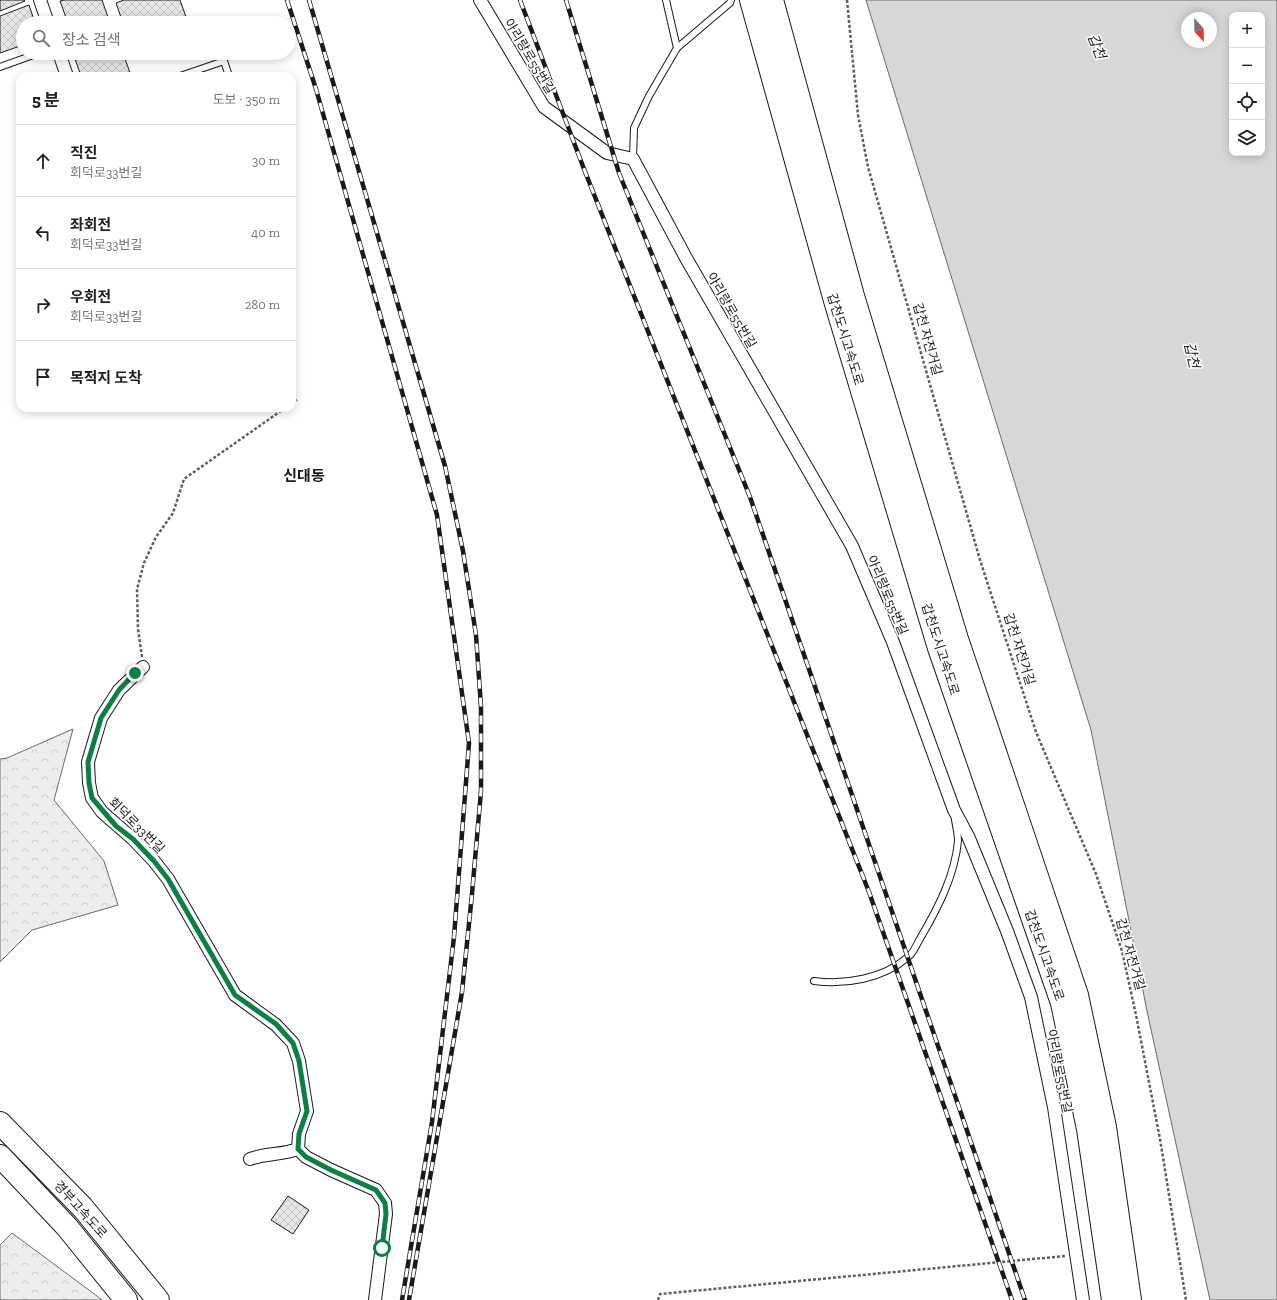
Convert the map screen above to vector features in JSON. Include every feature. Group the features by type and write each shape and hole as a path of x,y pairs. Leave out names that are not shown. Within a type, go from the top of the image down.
{"highway":[{"name":"갑천도시고속도로","path":"752,0 836,304 939,648 1062,1003 1088,1129 1112,1300"},
{"name":"갑천도시고속도로","path":"772,0 853,296 957,639 1077,995 1105,1127 1130,1300"},
{"name":"경부고속도로","path":"0,1123 83,1208 158,1300"},
{"name":"경부고속도로","path":"0,1156 66,1227 126,1300"}],"street":[{"path":"40,0 46,16"},
{"name":"아리랑로55번길","path":"480,0 544,107 607,153 633,159 686,258 852,546 893,642 954,810 980,865 1031,997 1054,1107 1083,1300"},
{"path":"61,60 66,72"},
{"name":"회덕로33번길","path":"143,667 119,690 101,718 88,762 89,783 92,798 116,826 133,839 154,861 168,879 235,995 276,1024 293,1043 299,1061 307,1111 299,1134 298,1149"},
{"path":"250,1159 258,1156 289,1153 298,1149 306,1157 376,1190 385,1203 386,1214 375,1300"}],"lane":[{"path":"666,0 677,48"},
{"path":"633,159 634,128 649,96 677,48 730,3 730,0"},
{"path":"0,66 18,60"},
{"path":"192,72 224,61 228,72"},
{"path":"814,981 830,983 865,979 884,972 909,957 936,910 951,872 958,840 954,810"}],"path":[{"name":"갑천 자전거길","path":"847,0 858,115 868,167 980,560 1036,732 1096,874 1122,952 1160,1138 1186,1300"},
{"path":"143,667 138,629 137,589 144,563 156,537 173,513 184,479 279,412"},
{"path":"658,1300 660,1294 1076,1255"}],"green space":[{"path":"73,729 54,800 104,861 118,905 32,930 0,962 0,759 7,758"},
{"path":"12,1233 102,1300 0,1300 0,1245"}],"water":[{"name":"갑천","path":"866,0 1277,0 1277,1300 1210,1300 1147,1011 1091,730"}],"building":[{"path":"0,0 24,0 25,1 0,11"},
{"path":"102,0 108,16 65,16 60,1"},
{"path":"124,0 180,0 186,16 121,16 116,3"},
{"path":"29,5 33,16 16,16 16,47 0,53 0,16"},
{"path":"75,60 125,60 130,72 80,72"},
{"path":"288,1196 309,1210 293,1234 271,1220"}],"railway":[{"path":"287,0 292,16"},
{"path":"309,0 445,466 463,551 476,635 481,707 481,791 472,894 462,992 409,1300"},
{"path":"520,0 584,169 869,892 1012,1300"},
{"path":"566,0 619,173 750,497 1025,1300"},
{"path":"296,28 316,89 437,515 469,743 454,937 432,1122 402,1300"}],"district":[{"name":"신대동","path":"304,476"}],"route":[{"path":"135,673 119,690 101,718 88,762 89,783 92,798 102,812 116,826 133,839 154,861 168,879 235,995 251,1008 276,1024 293,1043 299,1061 307,1111 299,1134 298,1149 306,1157 376,1190 385,1203 386,1214 382,1248"}]}
